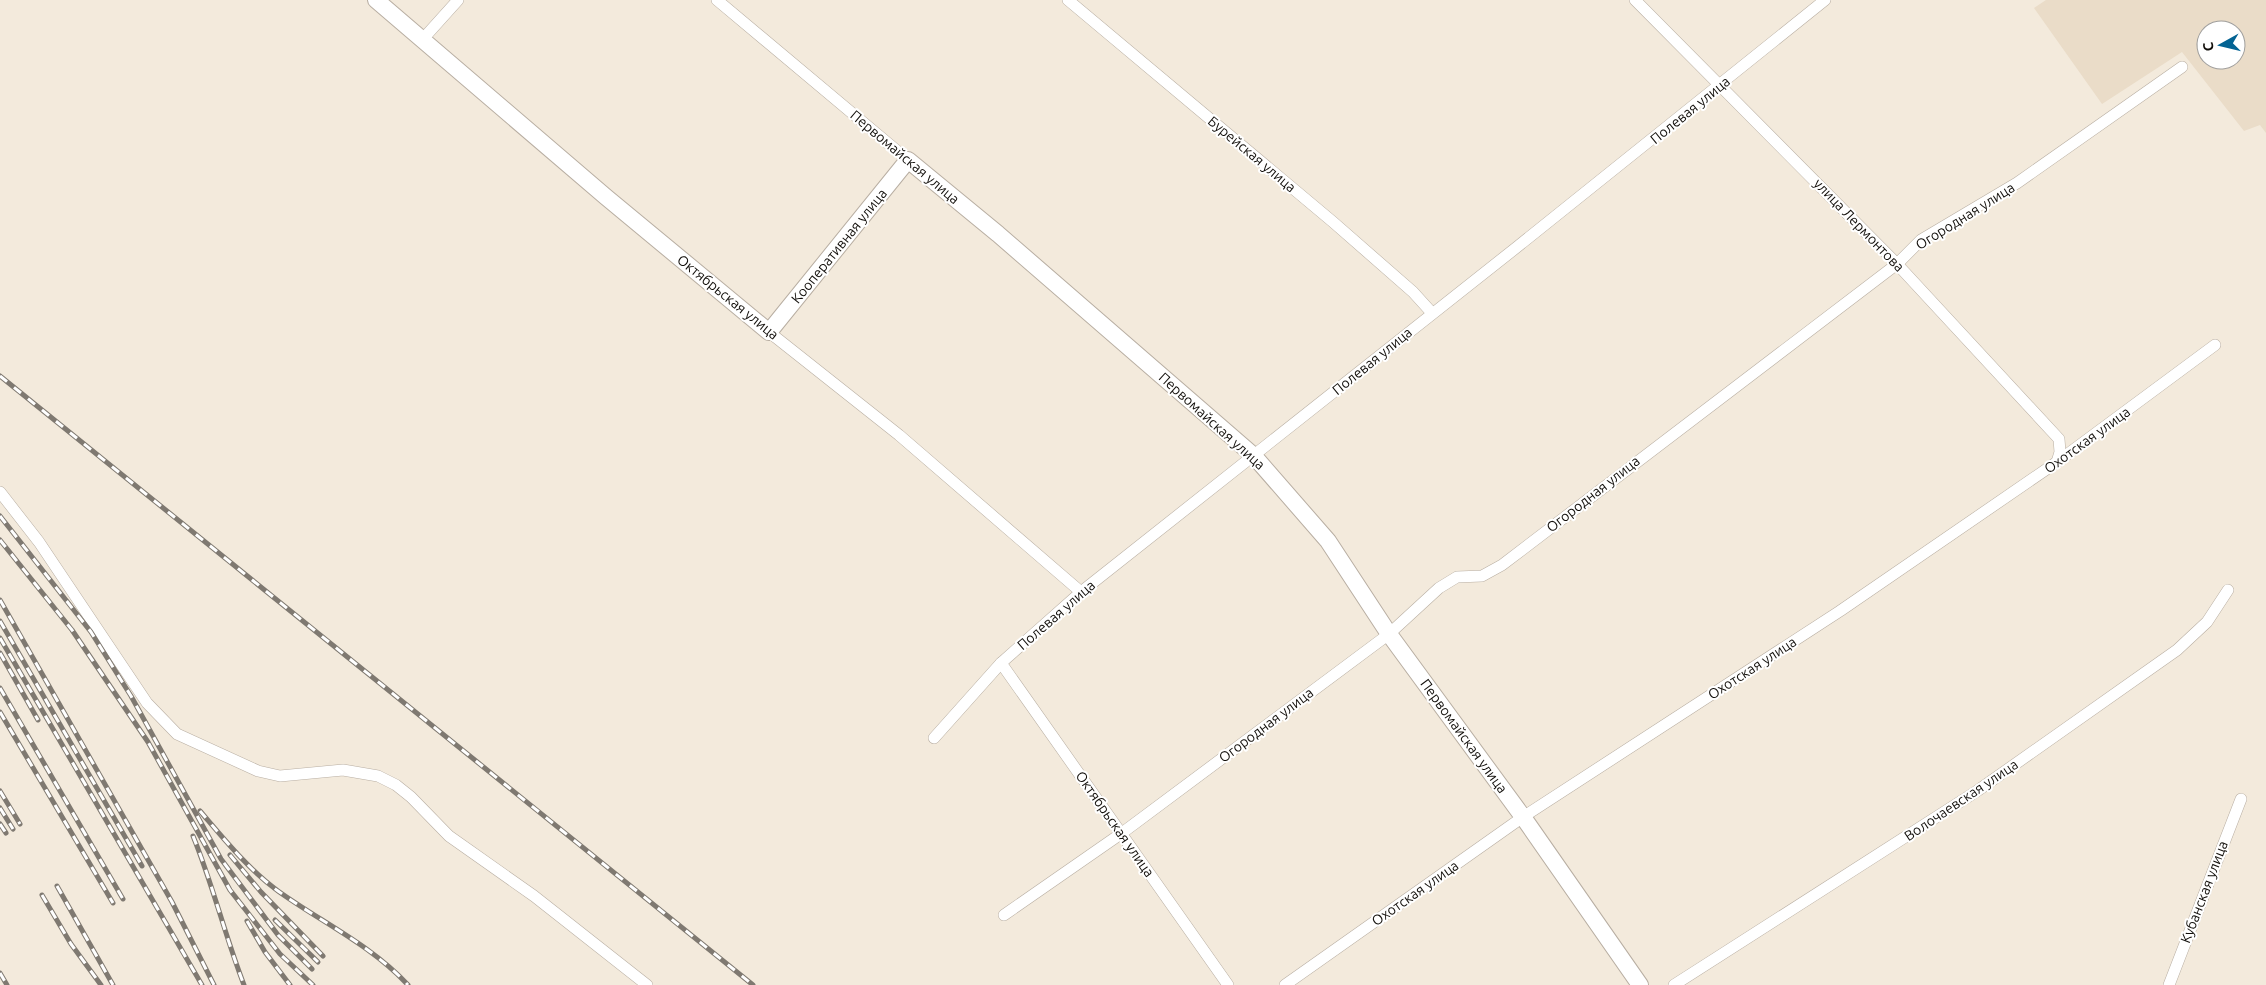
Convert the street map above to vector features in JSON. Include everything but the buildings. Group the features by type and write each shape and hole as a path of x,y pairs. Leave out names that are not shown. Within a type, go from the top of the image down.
{"main road":[{"name":"Октябрьская улица","path":"376,0 770,332"},
{"name":"Кооперативная улица","path":"770,332 908,160"},
{"name":"Первомайская улица","path":"908,160 998,234 1254,456 1328,541 1389,634 1523,816 1640,985"}],"street":[{"path":"422,40 458,0"},
{"name":"Первомайская улица","path":"717,0 908,160"},
{"name":"Бурейская улица","path":"1068,0 1333,222 1413,292 1432,312"},
{"name":"улица Лермонтова","path":"1635,0 1897,264 2059,439 2060,452 2057,462"},
{"name":"Полевая улица","path":"934,738 1001,663 1081,592 1720,85 1824,0"},
{"name":"Огородная улица","path":"1004,915 1122,833 1389,634 1439,588 1456,578 1482,576 1502,564 1897,264 1921,240 2017,183 2182,67"},
{"name":"Октябрьская улица","path":"770,332 899,435 1081,592"},
{"name":"Охотская улица","path":"1285,985 1523,816 1840,611 2057,462 2215,345"},
{"path":"0,492 50,558 148,703 177,734 258,771 280,776 343,770 378,776 396,784 412,797 449,836 534,896 647,985"},
{"name":"Волочаевская улица","path":"1674,985 1977,791 2177,650 2207,622 2228,590"},
{"name":"Октябрьская улица","path":"1001,663 1228,985"},
{"name":"Кубанская улица","path":"2169,985 2241,799"}],"shaded area":[{"path":"2046,0 2266,0 2266,133 2260,125 2244,131 2196,70 2246,70 2246,20 2196,20 2196,70 2182,52 2102,104 2034,8"}],"railway":[{"path":"0,376 753,985"},
{"path":"0,516 91,632 131,696 221,859 278,935 312,969"},
{"path":"0,540 72,630 148,742 230,890 280,954 313,985"},
{"path":"0,600 172,902 214,985"},
{"path":"0,621 142,866"},
{"path":"0,638 202,985"},
{"path":"0,653 38,720"},
{"path":"0,688 123,899"},
{"path":"0,712 113,903"},
{"path":"0,791 20,824"},
{"path":"0,808 13,829"},
{"path":"200,811 237,853 267,882 294,902 362,946 394,971 408,985"},
{"path":"0,824 6,833"},
{"path":"193,836 244,985"},
{"path":"230,855 261,892 323,956"},
{"path":"57,886 113,985"},
{"path":"42,895 71,944 101,985"},
{"path":"275,920 318,962"},
{"path":"247,921 265,952 290,985"},
{"path":"0,973 7,985"}]}
